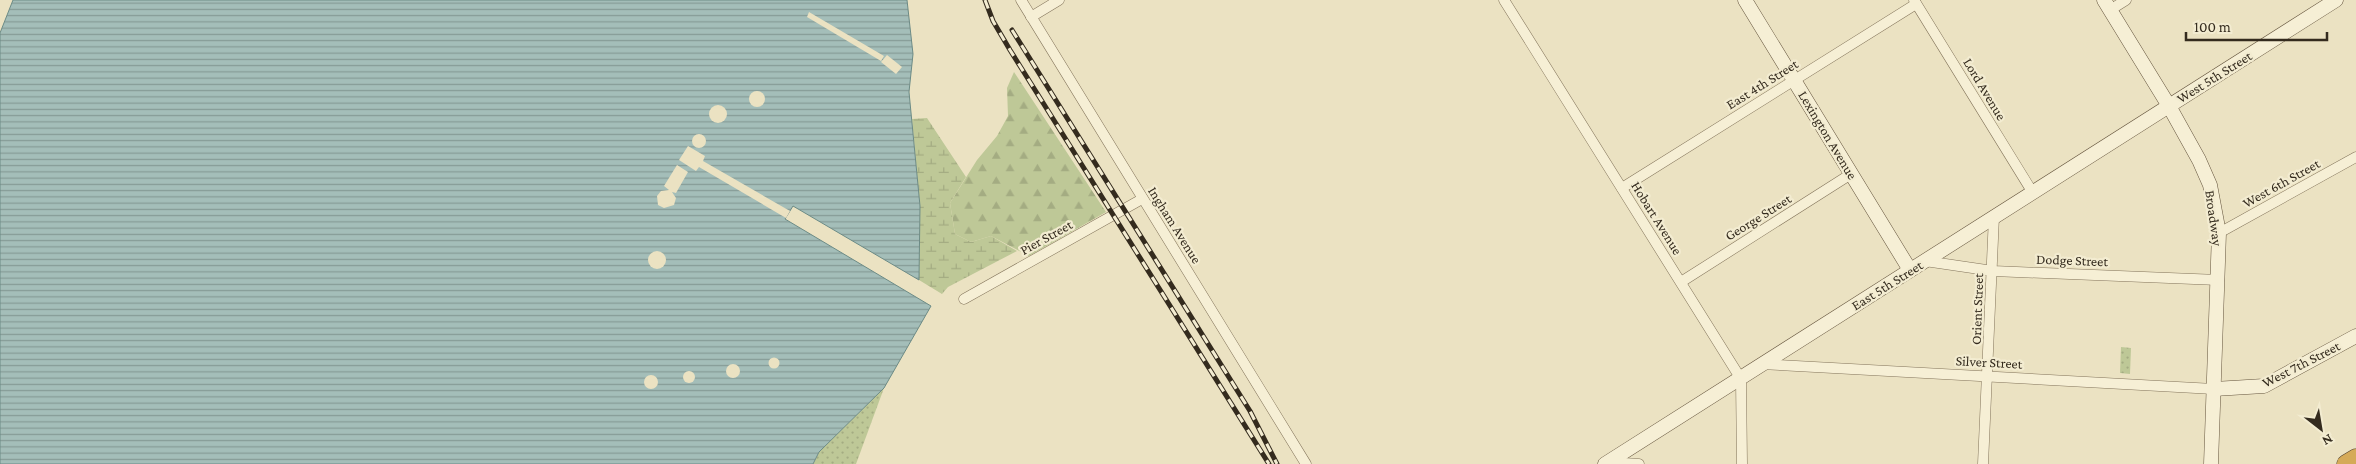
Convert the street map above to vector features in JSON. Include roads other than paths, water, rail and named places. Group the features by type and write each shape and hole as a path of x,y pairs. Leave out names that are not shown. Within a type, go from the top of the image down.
{"highway":[{"path":"2346,464 2356,458"}],"street":[{"name":"Ingham Avenue","path":"1021,0 1306,464"},
{"path":"1031,17 1059,0"},
{"name":"Hobart Avenue","path":"1504,0 1740,379 1742,464"},
{"name":"Lexington Avenue","path":"1745,0 1910,270"},
{"path":"2107,5 2126,0"},
{"name":"West 5th Street","path":"2169,106 2336,0"},
{"name":"East 4th Street","path":"1622,188 1795,81 1915,2"},
{"name":"Lord Avenue","path":"1915,2 2033,193"},
{"name":"Broadway","path":"2107,5 2169,106 2199,160 2210,185 2219,233 2219,280 2211,464"},
{"name":"East 5th Street","path":"1606,463 2169,106"},
{"name":"West 6th Street","path":"2219,233 2356,157"},
{"name":"George Street","path":"1681,282 1851,174"},
{"name":"Pier Street","path":"964,299 1142,199"},
{"name":"Orient Street","path":"1984,464 1994,216"},
{"name":"Dodge Street","path":"1925,261 1993,271 2219,280"},
{"name":"West 7th Street","path":"2214,389 2264,386 2356,336"},
{"name":"Silver Street","path":"1762,364 2214,389"},
{"path":"1606,463 1639,464"}],"water":[{"path":"13,0 907,0 913,54 909,92 920,206 919,280 793,206 785,219 931,306 884,388 819,452 813,464 0,464 0,33"}],"railway":[{"path":"985,0 993,21 1010,50 1269,464"},
{"path":"1012,30 1250,411 1277,464"}]}
